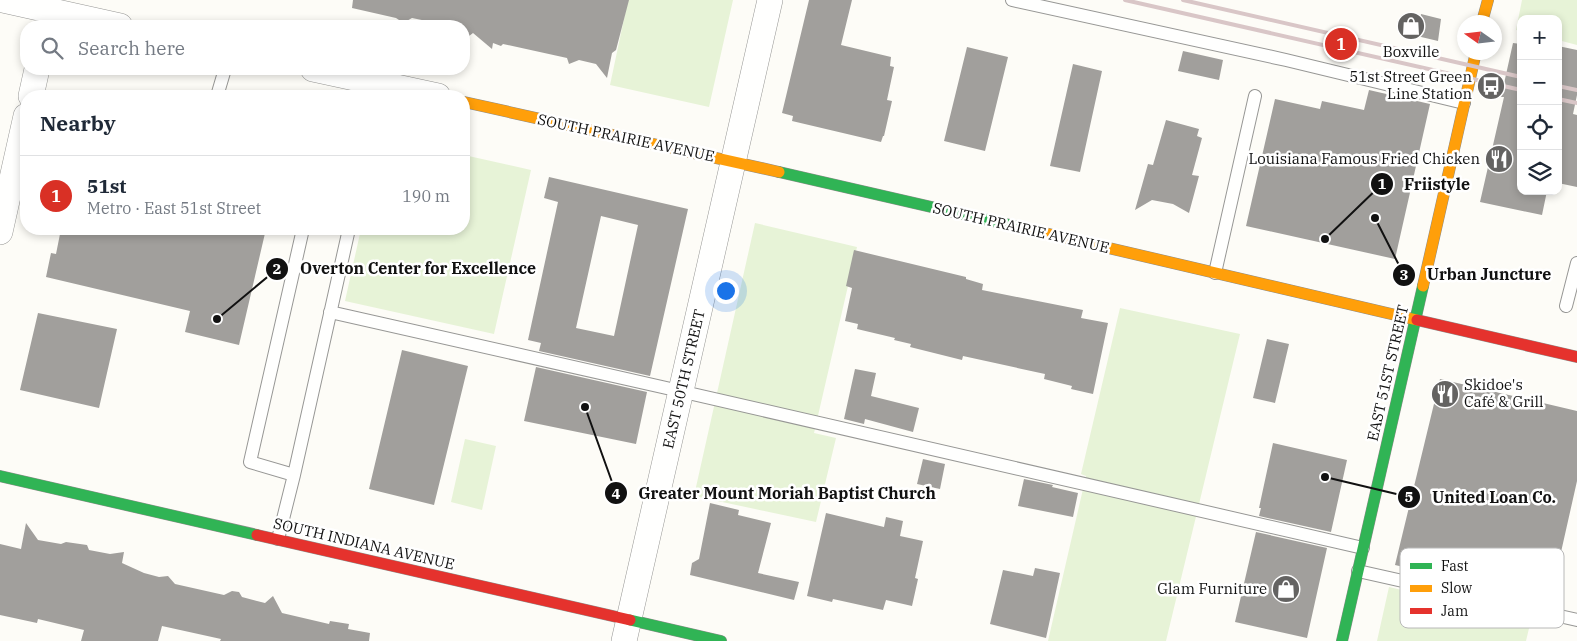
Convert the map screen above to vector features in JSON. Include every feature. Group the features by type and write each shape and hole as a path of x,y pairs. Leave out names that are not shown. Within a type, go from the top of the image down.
{"street":[{"path":"3,0 90,20"},
{"name":"EAST 50TH STREET","path":"626,630 770,0"},
{"path":"1484,15 1488,0"},
{"name":"EAST 51ST STREET","path":"1342,641 1474,60"},
{"path":"32,90 36,75"},
{"path":"332,75 380,90"},
{"name":"SOUTH PRAIRIE AVENUE","path":"470,103 733,161 1577,357"},
{"path":"0,232 20,143"},
{"name":"SOUTH INDIANA AVENUE","path":"0,476 278,540 626,630 721,641"}],"lane":[{"path":"1012,0 1286,60 1464,103"},
{"path":"219,90 223,75"},
{"path":"1215,273 1255,96"},
{"path":"294,475 250,462 302,235"},
{"path":"278,540 348,235"},
{"path":"1566,306 1577,263"},
{"path":"330,312 1363,548"},
{"path":"1358,571 1400,580"},
{"path":"1564,617 1577,620"}],"green space":[{"path":"628,0 733,0 709,107 610,85"},
{"path":"1522,0 1577,0 1577,45 1562,41 1562,15 1519,15"},
{"path":"470,156 531,170 494,334 345,301 360,235 470,235"},
{"path":"755,223 857,247 814,433 836,438 816,522 694,496"},
{"path":"1120,308 1240,334 1166,641 1048,641 1086,476 1081,474"},
{"path":"465,439 496,446 482,510 451,502"},
{"path":"1389,587 1400,590 1400,628 1529,628 1526,641 1377,641"}],"building":[{"path":"353,0 629,0 616,50 612,53 607,78 596,64 579,60 569,64 567,58 503,44 501,46 493,43 492,49 473,33 470,35 470,20 422,20 412,18 399,20 352,8"},
{"path":"809,0 852,0 841,45 891,57 890,66 894,67 887,100 892,101 881,142 792,121 793,116 782,113"},
{"path":"1421,14 1441,19 1438,41 1417,36"},
{"path":"1513,43 1517,44 1517,195 1546,195 1542,215 1480,202 1504,97 1501,97"},
{"path":"967,47 1008,57 985,151 944,141"},
{"path":"1562,47 1577,50 1577,95 1573,114 1577,115 1577,187 1562,184"},
{"path":"1183,51 1223,60 1219,80 1178,71"},
{"path":"1073,64 1102,71 1080,172 1050,166"},
{"path":"1369,90 1430,104 1395,259 1246,226 1275,99 1320,109 1322,101 1364,110"},
{"path":"1166,120 1199,129 1197,136 1202,138 1192,175 1199,176 1189,213 1173,204 1152,200 1135,210 1148,164 1153,165"},
{"path":"549,177 688,209 650,376 539,351 541,343 528,340 558,202 544,198","holes":["601,216 638,225 614,336 576,328"]},
{"path":"60,235 265,235 239,345 185,332 190,311 46,277 51,253 56,254"},
{"path":"854,250 966,277 966,279 983,284 982,290 1083,310 1081,318 1108,323 1093,394 1071,389 1072,386 1044,379 1045,374 963,356 962,360 910,347 911,344 894,340 895,338 857,329 858,324 845,321 852,288 846,286"},
{"path":"38,313 117,329 99,408 20,390"},
{"path":"1267,339 1289,344 1275,403 1253,398"},
{"path":"402,350 468,366 434,505 369,489"},
{"path":"536,367 647,392 636,444 524,421"},
{"path":"855,369 876,373 871,396 919,408 913,432 865,419 864,424 844,419"},
{"path":"1440,379 1577,411 1577,481 1562,548 1400,548 1400,566 1395,565"},
{"path":"1273,443 1347,460 1331,532 1259,516 1261,508 1259,508"},
{"path":"923,459 945,464 940,489 917,484"},
{"path":"1024,479 1078,493 1073,517 1018,506"},
{"path":"710,503 739,510 738,515 771,523 758,573 799,582 794,600 690,575 692,563 699,559"},
{"path":"826,513 884,527 886,517 903,521 900,536 923,541 915,578 918,579 912,606 886,600 883,610 833,599 832,602 807,596"},
{"path":"26,523 38,540 61,544 66,542 87,545 89,550 110,554 124,552 122,563 144,573 159,577 168,576 175,584 224,595 232,591 239,592 242,597 265,603 273,596 282,613 329,624 330,621 349,624 348,629 370,633 369,641 220,641 221,639 162,626 158,641 81,641 84,630 38,619 37,623 0,615 0,544 21,549"},
{"path":"1256,532 1327,548 1307,638 1235,622"},
{"path":"1035,568 1060,573 1046,638 990,624 1003,570 1033,576"}],"railway":[{"path":"1125,0 1517,89"},
{"path":"1183,0 1517,76"},
{"path":"1562,87 1577,90"},
{"path":"1562,100 1577,103"}],"traffic: fast":[{"path":"779,172 1023,228"},
{"path":"1342,641 1423,286"},
{"path":"0,476 257,535"},
{"path":"630,620 721,641"}],"traffic: slow":[{"path":"1484,15 1488,0"},
{"path":"1423,286 1474,60"},
{"path":"470,103 779,172"},
{"path":"1023,228 1417,320"}],"traffic: jam":[{"path":"1417,320 1577,357"},
{"path":"257,535 630,620"}],"place":[{"name":"Boxville","path":"1411,26"},
{"name":"51st","path":"1341,44"},
{"name":"51st Street Green Line Station","path":"1491,86"},
{"name":"Louisiana Famous Fried Chicken","path":"1499,159"},
{"name":"Urban Juncture","path":"1375,218"},
{"name":"Friistyle","path":"1325,239"},
{"name":"Overton Center for Excellence","path":"217,319"},
{"name":"Skidoe's Café & Grill","path":"1445,394"},
{"name":"Greater Mount Moriah Baptist Church","path":"585,407"},
{"name":"United Loan Co.","path":"1325,477"},
{"name":"Glam Furniture","path":"1286,589"}]}
